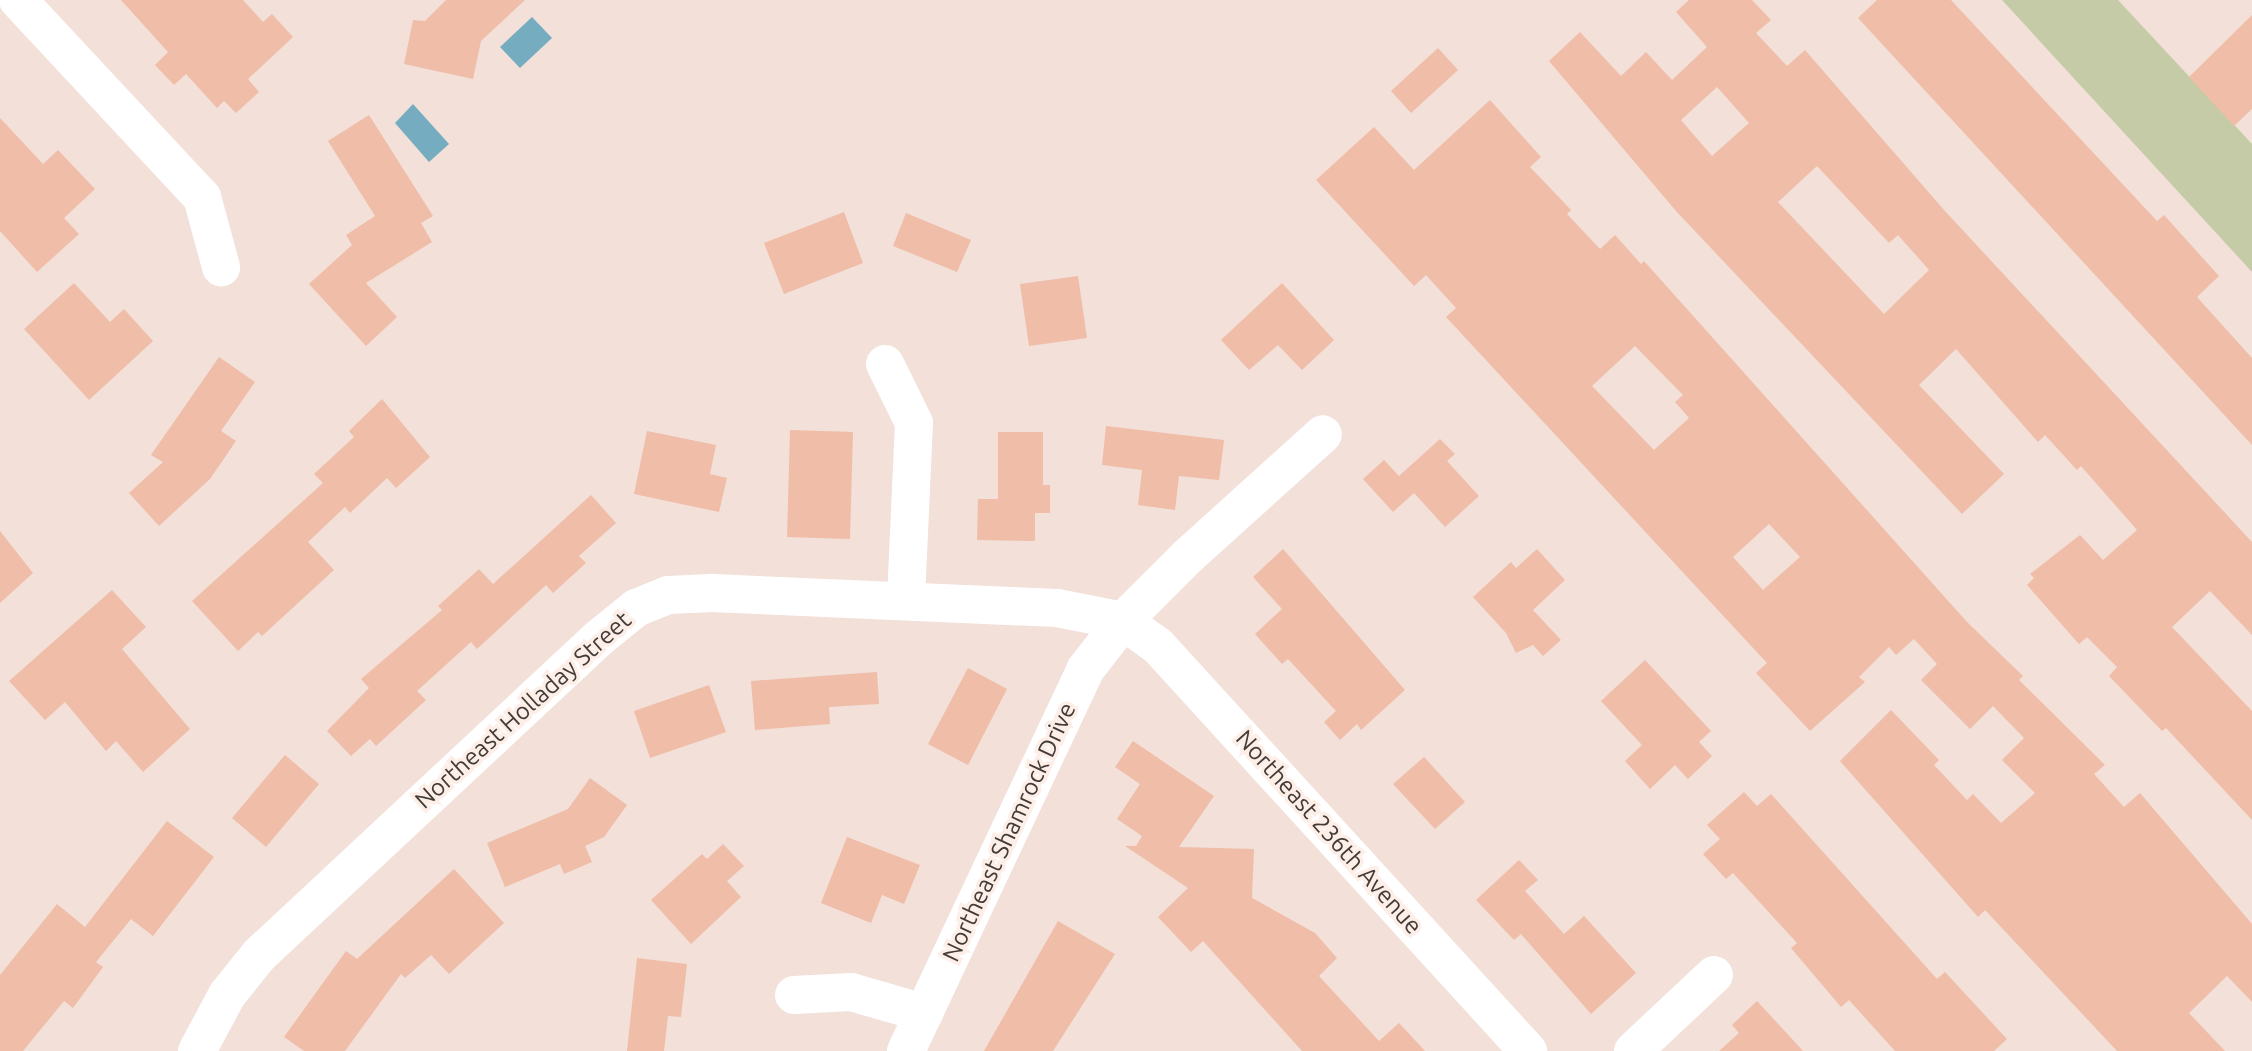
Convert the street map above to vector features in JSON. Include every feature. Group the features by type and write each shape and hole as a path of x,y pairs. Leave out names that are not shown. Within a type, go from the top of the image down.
{"street":[{"path":"18,0 202,197 221,267"},
{"path":"885,364 914,423 906,600"},
{"name":"Northeast Shamrock Drive","path":"906,1051 1085,670 1123,621 1324,434"},
{"name":"Northeast Holladay Street","path":"197,1051 227,995 259,955 636,607 668,595 712,593 1057,608 1123,621"},
{"name":"Northeast 236th Avenue","path":"1123,621 1158,646 1528,1051"},
{"path":"1633,1051 1714,975"},
{"path":"794,995 851,992 924,1013"}],"green space":[{"path":"2002,0 2118,0 2252,144 2252,272"}],"water":[{"path":"532,17 552,38 520,68 500,47"},
{"path":"413,104 449,144 429,162 395,123"}],"building":[{"path":"121,0 243,0 263,22 272,14 293,37 248,79 259,92 236,113 224,101 217,108 186,74 174,85 155,65 168,52"},
{"path":"446,0 525,0 481,41 473,79 404,64 413,20 425,21"},
{"path":"1689,0 1752,0 1771,20 1756,33 1787,66 1805,50 1944,210 2252,542 2252,635 2210,591 2172,627 2252,711 2252,820 2166,728 2162,731 2109,676 2117,667 2087,637 2079,644 2027,585 2034,578 2030,574 2080,535 2103,560 2137,530 2081,466 2077,470 2045,435 2038,442 1956,349 1919,385 2004,474 1962,514 1676,211 1549,61 1580,32 1621,76 1646,52 1672,80 1707,47 1676,12","holes":["1717,87 1749,123 1712,156 1681,120","1817,166 1889,243 1898,235 1929,270 1884,314 1778,202"]},
{"path":"1877,0 1951,0 2157,221 2164,215 2219,276 2197,297 2252,358 2252,445 1858,18"},
{"path":"2252,15 2252,109 2234,126 2189,77"},
{"path":"1438,48 1458,70 1411,113 1391,91"},
{"path":"1490,100 1541,157 1530,167 1571,210 1567,214 1600,249 1615,235 1641,264 1644,261 1967,622 2023,676 2019,680 2105,765 2094,774 2124,807 2140,793 2252,924 2252,1002 2227,976 2189,1013 2225,1051 2117,1051 1985,910 1978,917 1840,761 1891,710 1939,760 1934,765 1967,800 1973,794 2001,823 2035,793 2002,760 2024,738 1993,706 1970,729 1921,680 1937,664 1914,639 1896,655 1889,647 1859,677 1865,682 1810,731 1756,673 1767,663 1446,317 1456,308 1426,275 1414,286 1316,180 1374,127 1414,170","holes":["1635,346 1683,395 1675,402 1689,418 1654,450 1592,386","1769,524 1800,557 1763,590 1733,557"]},
{"path":"369,115 433,216 421,223 432,242 366,283 397,317 366,346 309,284 352,245 346,235 375,216 328,141"},
{"path":"0,118 43,164 58,150 95,189 64,218 79,234 37,272 0,231"},
{"path":"844,212 863,263 784,294 764,243"},
{"path":"906,213 971,240 957,272 893,246"},
{"path":"1078,276 1087,338 1029,346 1020,284"},
{"path":"74,283 110,322 124,309 153,341 89,400 24,329"},
{"path":"1282,283 1334,340 1302,370 1278,345 1249,370 1221,340"},
{"path":"219,357 255,382 221,431 236,441 210,479 159,526 129,493 163,462 151,455"},
{"path":"382,399 430,457 396,488 387,478 350,513 345,507 308,542 334,570 262,636 258,632 238,651 192,601 323,483 314,474 354,437 349,431"},
{"path":"1106,426 1224,440 1219,480 1179,476 1175,510 1138,505 1142,470 1102,465"},
{"path":"790,430 853,432 850,539 787,537"},
{"path":"647,431 716,445 710,474 727,478 719,512 634,494"},
{"path":"998,432 1043,432 1043,485 1050,485 1050,513 1035,513 1035,541 977,540 978,499 998,499"},
{"path":"1440,439 1455,454 1447,461 1479,496 1445,527 1414,493 1393,512 1363,479 1384,460 1399,476"},
{"path":"591,495 616,523 579,556 586,563 553,593 546,585 477,649 471,642 417,691 426,700 376,746 370,739 351,756 327,731 369,688 361,679 442,610 438,606 479,569 493,584"},
{"path":"0,531 33,573 0,603"},
{"path":"1283,549 1405,690 1361,730 1357,724 1340,740 1324,722 1336,711 1288,659 1282,664 1255,634 1282,609 1253,577"},
{"path":"1537,549 1565,580 1533,610 1561,640 1543,656 1533,645 1516,653 1506,633 1473,597 1511,562 1516,568"},
{"path":"112,590 146,627 122,649 190,729 143,772 116,741 106,751 65,702 45,720 9,681"},
{"path":"1645,660 1711,731 1699,742 1712,756 1688,779 1675,765 1650,789 1625,761 1642,745 1601,701"},
{"path":"968,668 1007,689 968,765 928,744"},
{"path":"877,672 879,704 829,707 830,724 755,730 751,681"},
{"path":"709,685 726,732 650,758 634,711"},
{"path":"1133,741 1214,796 1179,847 1254,849 1252,898 1315,933 1337,958 1319,976 1379,1041 1399,1023 1425,1051 1302,1051 1203,941 1191,952 1158,917 1188,888 1125,846 1136,846 1142,836 1117,819 1140,784 1115,767"},
{"path":"285,755 319,784 266,847 232,818"},
{"path":"1424,757 1465,802 1435,829 1393,784"},
{"path":"590,778 627,805 604,837 585,846 592,862 564,874 560,864 505,887 487,843 568,809"},
{"path":"1744,792 1757,806 1771,794 1937,979 1945,972 2007,1039 1994,1051 1895,1051 1849,1000 1841,1007 1791,948 1797,943 1733,873 1726,879 1703,854 1720,839 1707,825"},
{"path":"167,821 214,857 153,936 131,919 96,962 103,967 73,1008 64,1001 23,1051 0,1051 0,975 57,904 85,927"},
{"path":"847,837 920,865 904,904 882,895 871,923 821,903"},
{"path":"723,844 744,866 727,881 741,897 691,944 651,900 702,854 707,859"},
{"path":"1519,860 1538,880 1525,891 1564,934 1584,916 1636,973 1591,1014 1521,934 1514,940 1476,900"},
{"path":"454,869 504,923 449,974 431,955 405,978 401,974 345,1051 304,1051 284,1037 346,951 357,959"},
{"path":"1058,921 1115,954 1053,1051 984,1051"},
{"path":"637,958 687,964 681,1017 668,1016 664,1051 627,1051"},
{"path":"1757,1001 1803,1051 1719,1051 1739,1033 1732,1025"}]}
